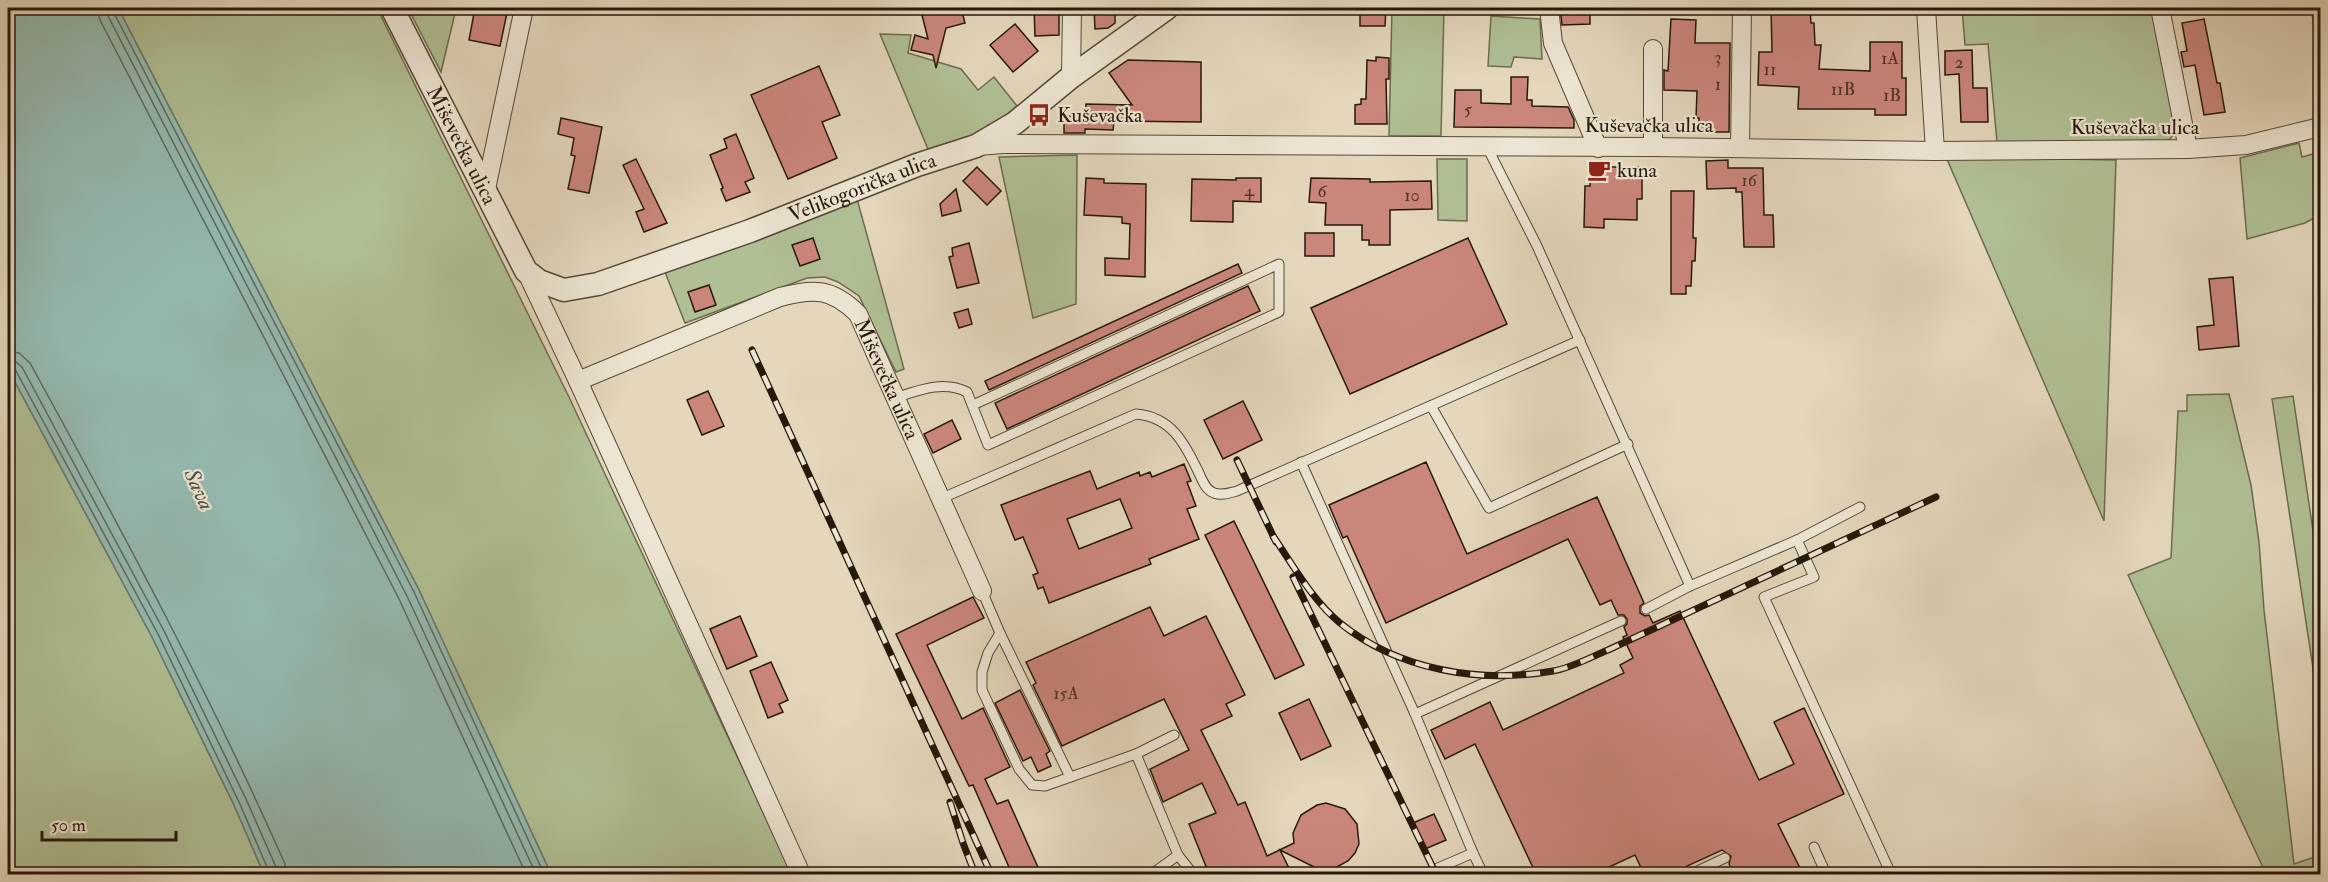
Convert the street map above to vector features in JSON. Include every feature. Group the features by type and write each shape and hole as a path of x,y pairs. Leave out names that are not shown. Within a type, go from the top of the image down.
{"street":[{"name":"Miševečka ulica","path":"392,8 486,189 578,381 801,874"},
{"path":"486,189 524,8"},
{"path":"1071,77 1072,8"},
{"name":"Velikogorička ulica","path":"526,272 539,282 564,290 598,284 750,231 917,165 976,146 1015,123 1071,77 1167,8"},
{"path":"1549,8 1553,43 1598,148"},
{"path":"1740,148 1742,8"},
{"path":"1926,8 1935,151"},
{"path":"2160,8 2188,149"},
{"path":"1653,49 1653,147"},
{"name":"Kuševačka ulica","path":"976,146 1003,144 1653,147 1935,151 2188,149 2246,145 2320,127"},
{"name":"Miševečka ulica","path":"578,381 780,297 802,291 832,294 845,301 858,314 982,591"}],"lane":[{"path":"1488,147 1537,246 1690,586"},
{"path":"895,398 923,389 951,386 967,392 988,445 1279,312 1279,264 973,405"},
{"path":"940,499 1136,414 1157,418 1168,424 1181,442 1205,486 1211,493 1221,495 1237,491 1580,340"},
{"path":"1431,406 1489,508 1628,444"},
{"path":"1301,462 1415,714 1484,874"},
{"path":"1646,609 1690,586 1797,540 1860,507"},
{"path":"1797,540 1814,577 1764,597 1892,874"},
{"path":"982,591 1070,777"},
{"path":"1415,714 1620,621"},
{"path":"1000,633 988,652 982,672 982,690 1019,770 1032,784 1045,786 1136,754 1174,735"},
{"path":"1136,754 1178,855 1193,874"},
{"path":"1814,847 1826,874"},
{"path":"1424,874 1473,853"},
{"path":"1152,874 1178,855"},
{"path":"1691,874 1725,858"}],"green space":[{"path":"118,8 377,8 569,397 792,874 551,874 419,590"},
{"path":"408,8 452,8 455,13 441,72"},
{"path":"1392,8 1444,8 1441,136 1389,136"},
{"path":"1962,8 2074,8 2075,14 2128,8 2154,8 2176,132 2162,143 1997,142 1988,44 1965,45"},
{"path":"2311,8 2320,8 2320,64"},
{"path":"1491,16 1540,19 1542,59 1514,57 1511,67 1488,66"},
{"path":"880,34 911,35 908,53 961,69 978,90 994,77 1017,106 994,126 971,136 928,149"},
{"path":"2299,143 2302,157 2320,152 2320,215 2305,223 2247,239 2240,158"},
{"path":"1077,155 1076,304 1033,318 999,157"},
{"path":"1946,157 2116,160 2104,521"},
{"path":"1437,159 1467,159 1467,221 1438,220"},
{"path":"857,199 904,369 896,372 859,296 838,282 825,277 807,278 685,323 665,272"},
{"path":"8,369 152,637 234,805 264,874 8,874"},
{"path":"2229,394 2251,485 2259,542 2264,610 2294,864 2320,855 2320,874 2266,874 2128,575 2171,558 2178,411 2187,411 2187,395"},
{"path":"2293,396 2320,578 2320,714 2272,399"}],"water":[{"name":"Sava","path":"8,8 118,8 419,590 551,874 264,874 234,805 152,637 8,369"}],"building":[{"path":"475,8 508,8 500,46 469,40"},
{"path":"934,8 961,8 965,23 946,28 936,68 933,55 911,50 915,35 928,39 921,11"},
{"path":"1034,8 1059,8 1059,35 1035,36"},
{"path":"1094,8 1115,8 1115,23 1108,28 1095,29"},
{"path":"1372,8 1386,8 1385,26 1360,26 1360,9 1372,10"},
{"path":"1560,8 1590,8 1590,24 1562,25"},
{"path":"1771,8 1810,8 1811,23 1814,23 1815,45 1821,45 1819,69 1870,71 1870,42 1902,42 1902,78 1906,78 1906,115 1875,115 1875,109 1798,109 1799,87 1758,85 1759,52 1772,52"},
{"path":"1671,19 1696,20 1695,43 1730,43 1729,132 1699,132 1699,118 1696,118 1697,91 1664,90 1664,70 1668,71"},
{"path":"2204,19 2225,112 2204,115 2195,65 2184,67 2181,52 2187,51 2182,23"},
{"path":"1015,24 1038,51 1013,72 990,45"},
{"path":"1972,50 1973,88 1987,88 1988,122 1961,122 1959,74 1945,75 1945,51"},
{"path":"1376,57 1389,58 1389,79 1386,79 1387,124 1355,124 1355,105 1361,104 1361,99 1366,99 1367,60 1376,61"},
{"path":"1128,60 1201,62 1201,122 1114,121 1113,130 1085,129 1085,133 1064,133 1064,116 1085,117 1086,104 1132,105 1109,73"},
{"path":"819,66 840,115 822,122 837,158 788,179 751,95"},
{"path":"1511,77 1528,77 1527,100 1532,100 1532,106 1568,107 1574,120 1574,128 1454,127 1455,90 1481,90 1481,103 1511,104"},
{"path":"561,118 602,127 589,193 568,189 575,156 571,155 574,138 558,134"},
{"path":"736,134 754,178 745,182 750,192 726,201 710,155 727,148 724,139"},
{"path":"636,159 667,223 644,232 636,212 644,209 623,165"},
{"path":"1728,160 1728,168 1763,168 1764,215 1773,215 1774,247 1744,247 1742,192 1736,192 1736,188 1707,189 1706,161"},
{"path":"977,167 1001,191 987,205 963,181"},
{"path":"1591,167 1642,167 1642,199 1637,199 1637,220 1604,219 1604,228 1584,227 1585,186 1590,186"},
{"path":"1086,178 1104,179 1104,183 1146,184 1145,277 1105,275 1105,258 1129,259 1130,224 1122,223 1122,217 1084,215"},
{"path":"1236,178 1261,178 1261,202 1233,201 1233,222 1191,221 1192,179 1236,180"},
{"path":"1311,178 1370,179 1370,182 1431,181 1432,209 1390,210 1390,245 1369,245 1369,240 1362,240 1362,225 1325,225 1326,203 1309,202"},
{"path":"956,189 961,211 942,216 940,204"},
{"path":"1671,191 1694,191 1695,261 1692,261 1691,286 1686,286 1686,294 1671,294"},
{"path":"1305,233 1334,233 1334,256 1305,256"},
{"path":"813,238 820,259 800,266 792,245"},
{"path":"1468,238 1507,324 1350,394 1311,308"},
{"path":"969,243 979,283 957,288 949,257 953,256 952,248"},
{"path":"1238,264 1242,273 989,390 985,381"},
{"path":"2233,277 2239,346 2199,350 2197,327 2214,325 2209,279"},
{"path":"709,285 716,305 695,312 688,292"},
{"path":"1248,286 1260,311 1007,429 995,403"},
{"path":"968,309 972,324 959,328 954,313"},
{"path":"708,391 724,426 702,435 687,400"},
{"path":"1243,401 1262,440 1223,459 1204,420"},
{"path":"952,420 961,439 933,453 924,434"},
{"path":"1426,462 1467,554 1597,497 1644,603 1640,606 1640,613 1645,616 1649,615 1653,623 1680,611 1759,780 1794,764 1774,722 1804,708 1844,794 1778,824 1803,874 1734,874 1729,864 1731,856 1722,850 1687,866 1684,874 1644,874 1635,855 1594,874 1536,874 1475,744 1445,759 1431,730 1490,702 1503,730 1624,673 1620,665 1633,658 1623,637 1627,635 1624,627 1627,619 1624,615 1618,615 1611,600 1600,605 1568,539 1386,623 1347,536 1343,538 1329,505"},
{"path":"1184,464 1191,481 1187,482 1196,506 1187,509 1199,539 1149,559 1151,564 1049,603 1043,587 1038,589 1033,575 1038,573 1023,537 1015,540 1001,505 1090,471 1097,489 1139,472 1140,476 1150,472 1152,477","holes":["1120,499 1132,528 1079,549 1067,519"]},
{"path":"1234,521 1304,665 1275,679 1205,535"},
{"path":"973,597 984,618 927,645 962,719 983,708 1010,767 985,779 997,804 1008,800 1041,874 1012,874 973,785 969,786 896,634"},
{"path":"1150,607 1164,636 1206,616 1245,695 1226,704 1232,716 1201,730 1238,805 1245,802 1267,856 1294,843 1293,833 1301,815 1317,805 1326,803 1345,809 1357,824 1359,844 1348,861 1333,869 1324,870 1280,850 1292,874 1209,874 1189,824 1216,813 1202,783 1163,802 1150,769 1189,750 1164,699 1062,746 1033,685 1036,683 1026,662"},
{"path":"740,616 757,656 727,669 710,629"},
{"path":"771,662 788,700 779,704 783,712 768,718 750,671"},
{"path":"1020,690 1050,751 1046,754 1051,766 1038,772 1031,757 1023,761 995,703"},
{"path":"1309,699 1331,746 1301,760 1279,713"},
{"path":"1434,814 1446,840 1425,849 1413,823"}],"railway":[{"path":"752,350 991,874"},
{"path":"1237,460 1276,542"},
{"path":"1273,536 1303,582 1321,604 1340,623 1363,639 1387,652 1441,670 1497,676 1525,675 1560,670 1581,662 1936,497"},
{"path":"1293,577 1436,874"},
{"path":"950,802 975,874"}],"place":[{"name":"Kuševačka","path":"1039,115"},
{"name":"kuna","path":"1599,170"}]}
